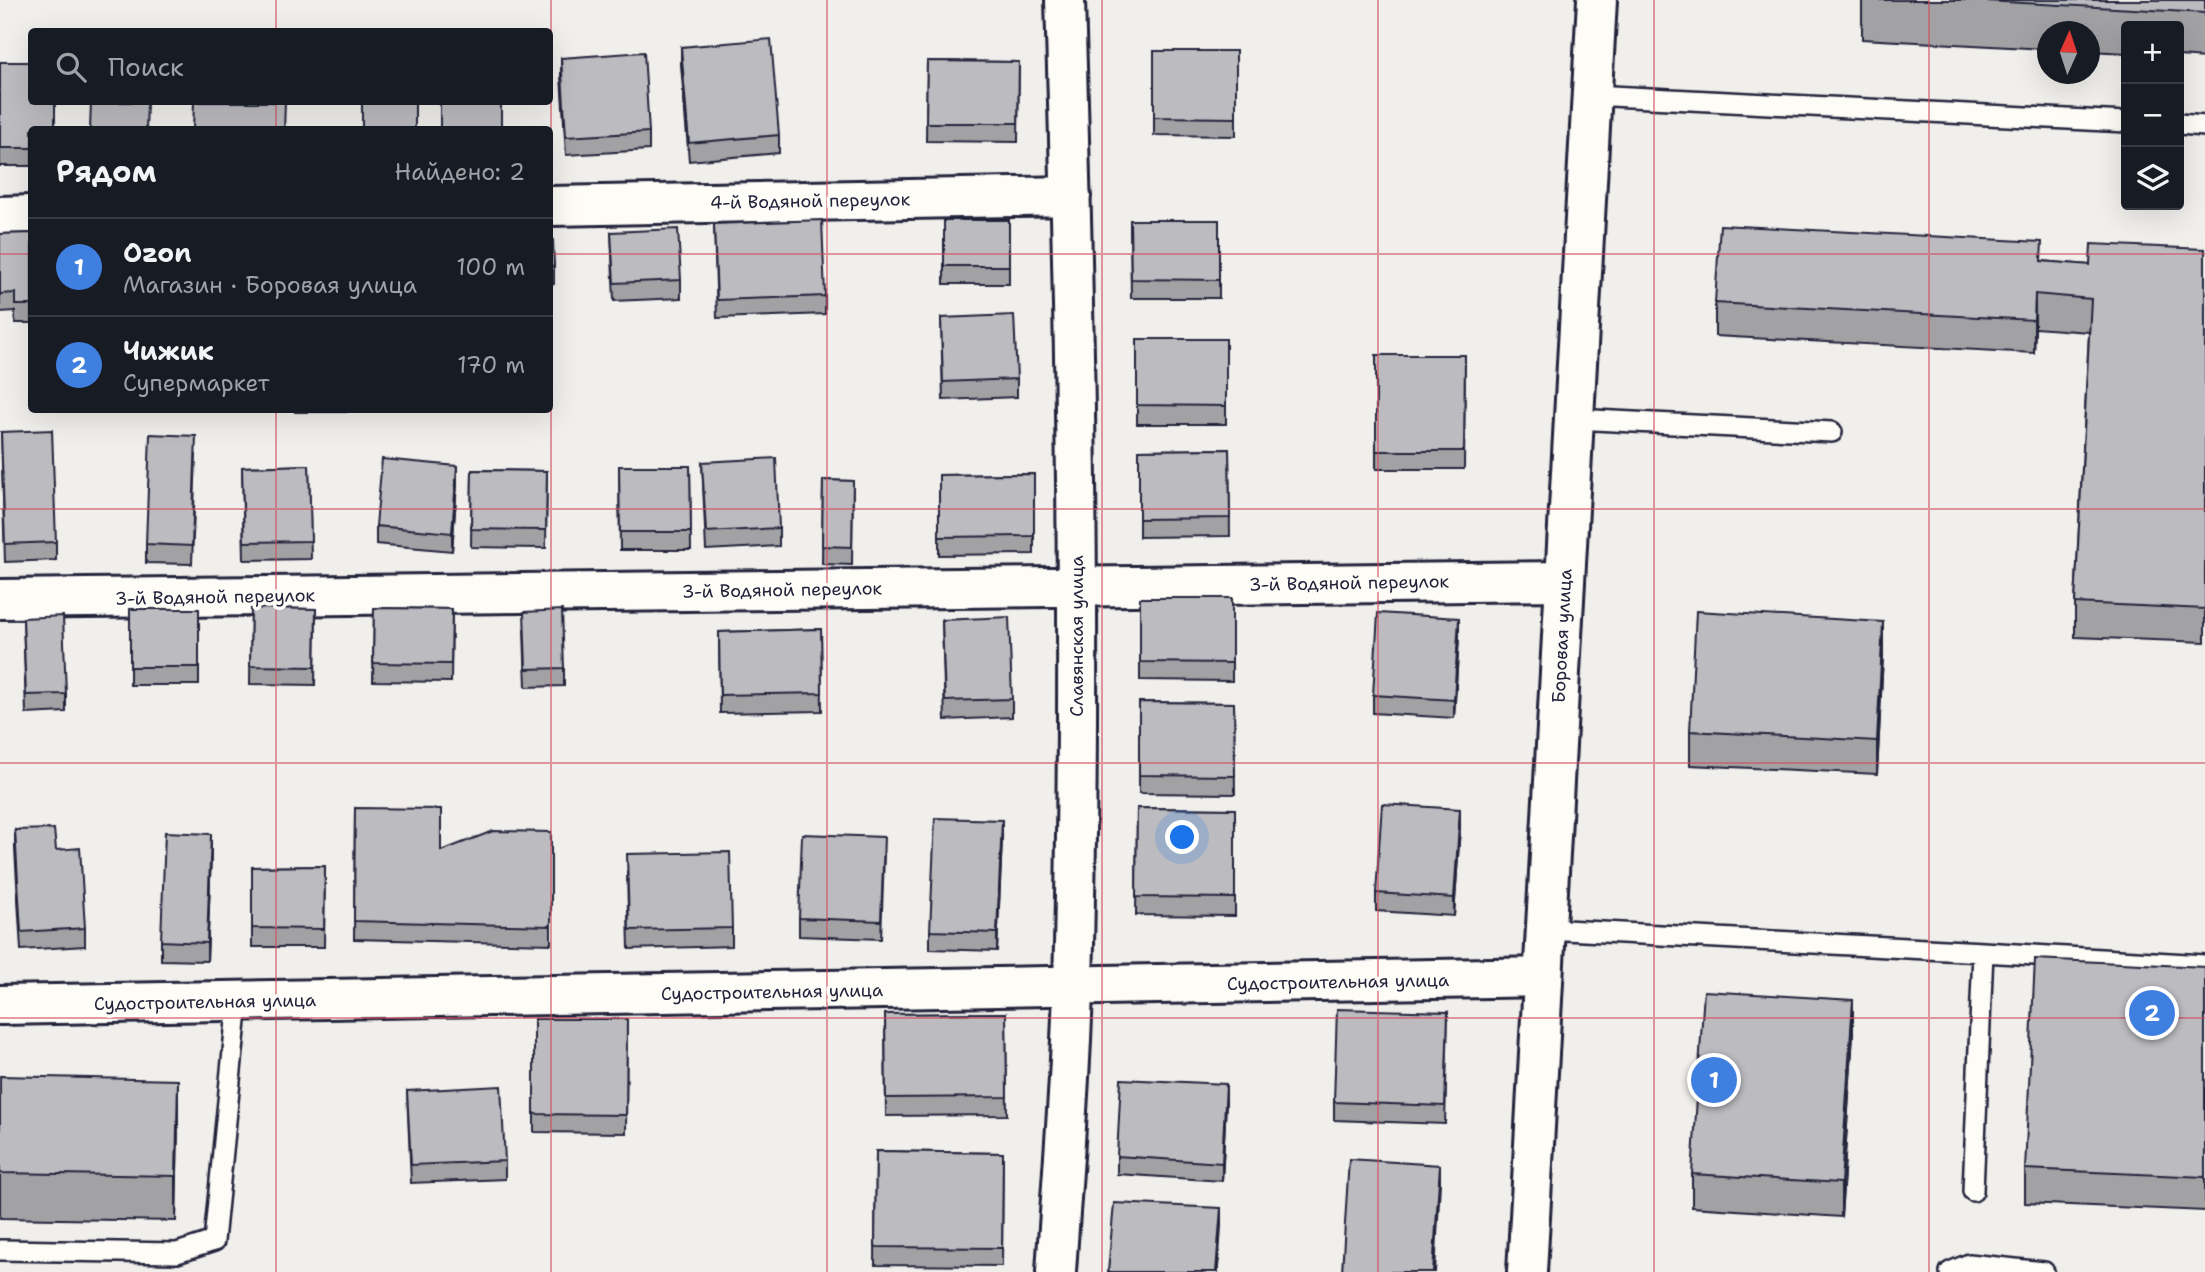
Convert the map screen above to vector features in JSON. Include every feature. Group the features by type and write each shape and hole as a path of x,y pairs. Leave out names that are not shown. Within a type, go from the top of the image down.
{"street":[{"name":"Славянская улица","path":"1056,1272 1073,987 1078,586 1065,0"},
{"name":"Боровая улица","path":"1527,1272 1597,0"},
{"name":"4-й Водяной переулок","path":"553,206 1071,196"},
{"path":"0,216 28,215"},
{"name":"3-й Водяной переулок","path":"0,599 1565,581"},
{"name":"Судостроительная улица","path":"0,1005 1543,977"}],"lane":[{"path":"1591,94 2121,121"},
{"path":"2184,124 2205,125"},
{"path":"1574,419 1832,432"},
{"path":"1546,929 2205,965"},
{"path":"1973,1191 1983,952"},
{"path":"0,1250 177,1253 214,1241 237,1001"},
{"path":"1950,1272 1969,1264 2043,1272"}],"building":[{"path":"1967,0 2205,0 2205,13"},
{"path":"771,39 779,135 689,143 681,47"},
{"path":"1154,51 1236,51 1236,118 1154,117"},
{"path":"644,52 649,132 566,137 561,58"},
{"path":"927,61 1019,62 1018,123 926,123"},
{"path":"0,62 28,62 28,105 55,105 55,126 28,126 28,148 0,148"},
{"path":"91,105 147,105 146,126 90,126"},
{"path":"194,105 285,105 284,126 193,126"},
{"path":"362,105 415,105 415,126 362,126"},
{"path":"440,105 501,105 501,126 440,126"},
{"path":"822,220 825,296 717,300 714,224"},
{"path":"944,220 1009,220 1009,266 944,266"},
{"path":"1130,220 1219,220 1219,280 1131,279"},
{"path":"1720,225 2042,242 2041,261 2090,265 2091,244 2205,249 2205,609 2075,603 2091,299 2035,294 2034,320 1715,303"},
{"path":"678,229 681,280 614,283 611,232"},
{"path":"28,233 28,305 15,305 15,293 0,294 0,234"},
{"path":"1014,315 1017,379 943,382 941,318"},
{"path":"1137,339 1226,339 1226,406 1137,405"},
{"path":"1376,355 1465,355 1464,451 1376,451"},
{"path":"52,430 56,542 5,544 1,432"},
{"path":"150,434 196,436 192,546 146,544"},
{"path":"1229,449 1230,518 1139,519 1139,450"},
{"path":"776,458 779,528 706,532 702,462"},
{"path":"382,459 457,466 452,533 376,526"},
{"path":"309,465 311,541 244,542 242,467"},
{"path":"619,466 690,466 691,532 620,532"},
{"path":"472,470 547,471 546,530 471,529"},
{"path":"1034,474 1034,536 939,537 939,475"},
{"path":"823,480 853,481 852,547 822,546"},
{"path":"1140,598 1232,598 1232,663 1140,662"},
{"path":"251,608 316,609 315,667 250,666"},
{"path":"374,608 452,609 451,664 373,663"},
{"path":"130,609 199,609 199,667 130,667"},
{"path":"562,610 564,668 526,669 524,612"},
{"path":"1696,611 1883,622 1877,741 1690,731"},
{"path":"1378,613 1459,618 1454,700 1373,695"},
{"path":"63,616 66,694 26,695 23,618"},
{"path":"1009,617 1012,699 945,701 942,620"},
{"path":"821,629 822,693 720,695 719,632"},
{"path":"1139,702 1234,703 1235,776 1139,775"},
{"path":"1382,804 1460,809 1454,898 1376,893"},
{"path":"355,808 441,809 441,851 493,831 551,832 551,926 354,921"},
{"path":"1137,808 1235,809 1235,898 1136,897"},
{"path":"935,818 1002,820 997,933 930,931"},
{"path":"54,829 56,850 80,848 85,928 21,932 15,830"},
{"path":"165,832 211,834 207,943 161,941"},
{"path":"802,834 884,837 881,921 799,918"},
{"path":"730,852 732,928 629,930 627,854"},
{"path":"325,866 324,929 252,928 252,867"},
{"path":"2035,959 2205,967 2205,1177 2025,1169"},
{"path":"1704,991 1853,1000 1841,1183 1692,1174"},
{"path":"1337,1009 1448,1012 1445,1106 1334,1102"},
{"path":"1006,1013 1007,1097 886,1098 885,1014"},
{"path":"534,1019 627,1019 626,1115 534,1114"},
{"path":"0,1076 178,1080 176,1176 0,1173"},
{"path":"1121,1079 1226,1084 1222,1163 1117,1156"},
{"path":"501,1086 505,1161 411,1165 407,1091"},
{"path":"876,1151 1003,1153 1002,1248 875,1247"},
{"path":"1349,1159 1440,1165 1433,1272 1342,1272"},
{"path":"1114,1203 1221,1208 1216,1272 1108,1272"}],"place":[{"name":"Чижик","path":"2152,1013"},
{"name":"Ozon","path":"1714,1080"}]}
